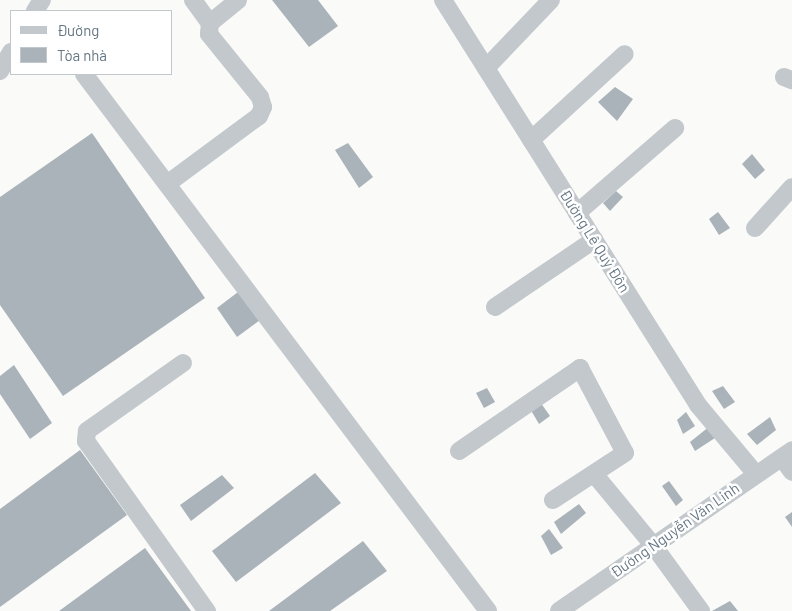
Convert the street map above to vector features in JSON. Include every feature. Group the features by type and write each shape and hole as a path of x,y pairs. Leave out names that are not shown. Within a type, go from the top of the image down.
{"street":[{"path":"167,184 259,116 263,107 260,97 209,34 210,22 193,0"},
{"path":"210,22 238,0"},
{"name":"Đường Lê Quý Đôn","path":"443,0 698,405 756,474"},
{"path":"486,68 551,0"},
{"path":"0,71 10,54"},
{"path":"531,140 625,54"},
{"path":"85,75 488,611"},
{"path":"577,213 675,128"},
{"path":"755,228 792,187"},
{"path":"495,307 594,240"},
{"path":"182,363 87,431 86,441 208,611"},
{"path":"459,450 580,368 625,453 595,475 552,500"},
{"name":"Đường Nguyễn Văn Linh","path":"559,611 756,474 789,460"},
{"path":"595,475 652,545 701,611"}],"building":[{"path":"272,0 318,0 338,26 309,47"},
{"path":"615,87 633,99 617,121 598,102"},
{"path":"92,133 205,298 63,396 0,305 0,197"},
{"path":"348,143 373,177 359,188 335,150"},
{"path":"752,154 765,170 755,179 742,164"},
{"path":"616,191 623,197 610,211 603,203"},
{"path":"718,212 730,228 719,235 709,219"},
{"path":"238,292 260,320 237,337 217,308"},
{"path":"14,365 52,423 30,439 0,394 0,376"},
{"path":"723,386 735,402 724,409 712,391"},
{"path":"487,388 495,402 484,408 476,393"},
{"path":"538,399 550,416 539,424 529,407"},
{"path":"686,412 695,426 683,434 677,420"},
{"path":"770,417 776,430 757,445 747,434"},
{"path":"710,426 718,436 695,451 690,442"},
{"path":"80,450 127,515 0,607 0,509"},
{"path":"315,473 341,503 236,582 212,551"},
{"path":"222,475 234,488 191,521 180,505"},
{"path":"669,481 683,500 676,506 662,486"},
{"path":"579,504 586,513 561,534 554,522"},
{"path":"792,512 792,527 785,517"},
{"path":"549,529 563,548 551,555 541,536"},
{"path":"363,541 387,571 330,611 269,611"},
{"path":"145,548 191,611 59,611"},
{"path":"730,601 738,611 712,611"}]}
